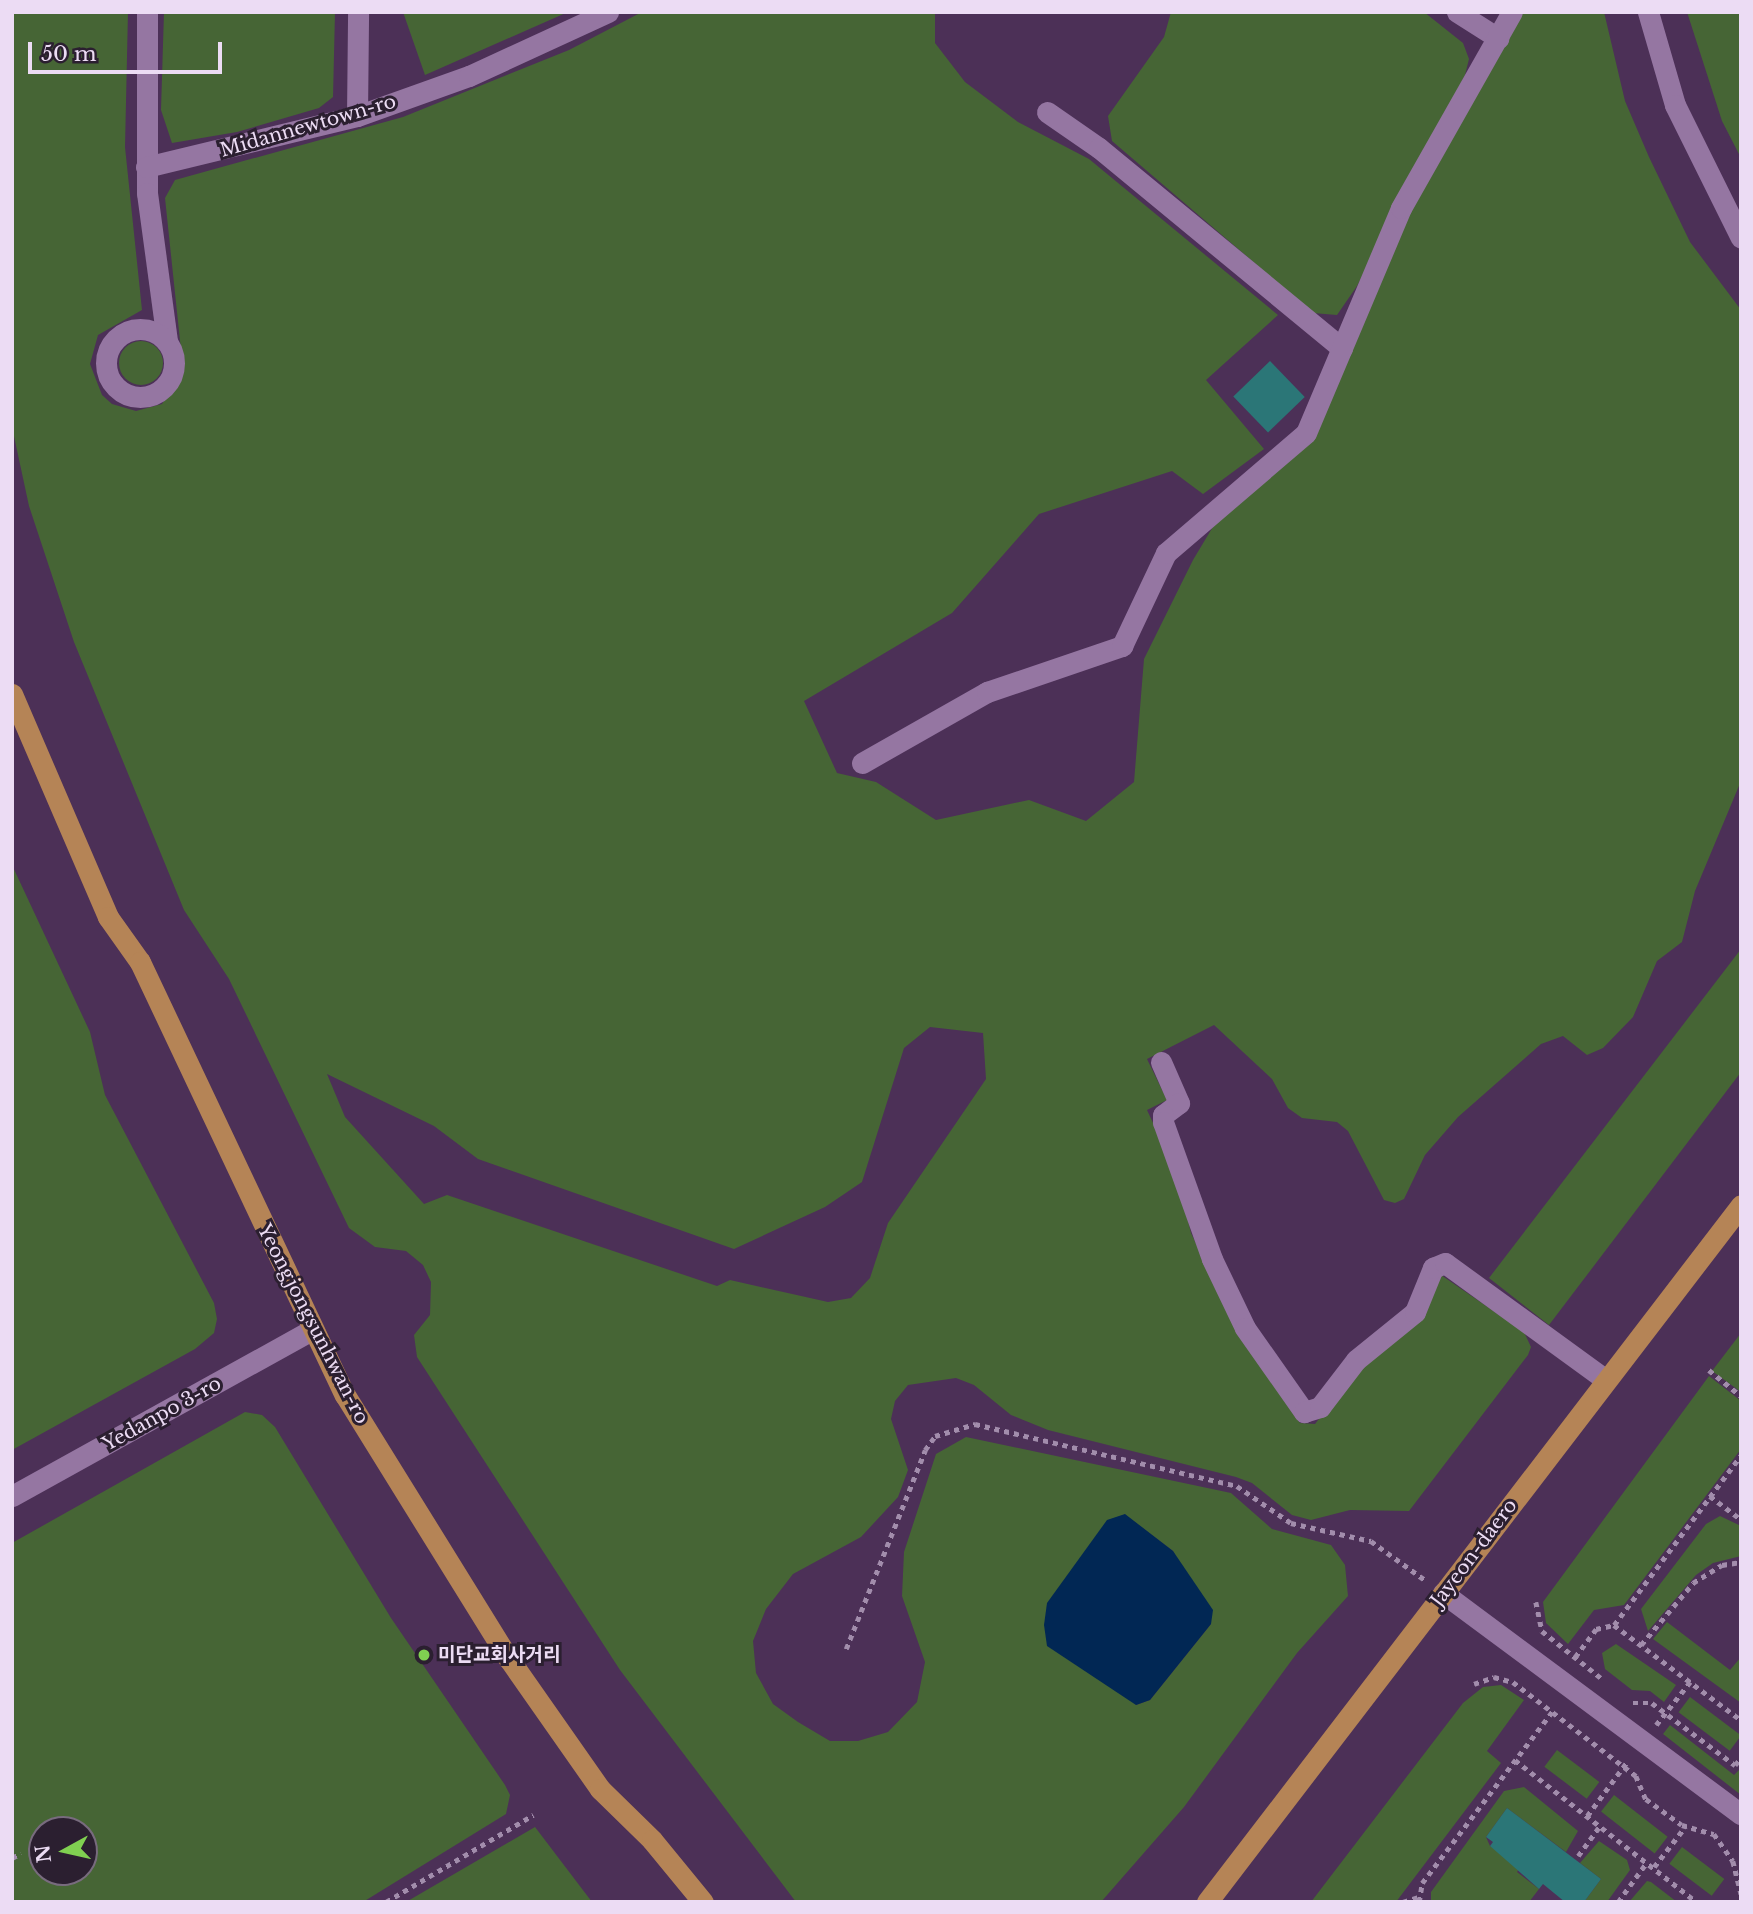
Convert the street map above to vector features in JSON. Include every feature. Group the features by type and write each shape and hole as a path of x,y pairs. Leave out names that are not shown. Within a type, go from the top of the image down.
{"main road":[{"name":"Yeongjongsunhwan-ro","path":"12,694 108,917 140,962 312,1330 352,1406 509,1659 600,1789 703,1902"},
{"name":"Jayeon-daero","path":"1207,1902 1741,1205"}],"street":[{"path":"147,12 146,167 167,341"},
{"path":"357,116 358,12"},
{"name":"Midannewtown-ro","path":"146,167 357,116 470,76 608,12"},
{"path":"1457,12 1498,38"},
{"path":"862,763 987,692 1122,646 1166,553 1306,433 1401,208 1511,12"},
{"path":"1648,12 1675,105 1741,238"},
{"path":"1047,112 1100,148 1342,348"},
{"path":"1161,1062 1180,1102 1163,1115 1163,1122 1212,1259 1245,1328 1304,1412 1320,1407 1356,1360 1415,1312 1433,1268 1445,1263 1606,1380"},
{"name":"Yedanpo 3-ro","path":"12,1496 312,1330"},
{"path":"1443,1593 1741,1814"}],"path":[{"path":"1709,1370 1741,1395"},
{"path":"846,1649 925,1450 934,1436 975,1424 1237,1486 1291,1523 1371,1541 1443,1593"},
{"path":"1575,1658 1596,1629 1614,1625 1741,1455"},
{"path":"1710,1496 1741,1519"},
{"path":"1641,1645 1693,1583 1722,1565 1741,1562"},
{"path":"1536,1602 1542,1631 1605,1681"},
{"path":"1614,1625 1741,1720"},
{"path":"1474,1684 1503,1678 1625,1764 1636,1776 1646,1799 1685,1827 1721,1841 1733,1861 1741,1894"},
{"path":"1655,1726 1690,1682"},
{"path":"1624,1696 1665,1713 1735,1765 1741,1758"},
{"path":"1403,1902 1418,1899 1515,1760 1552,1712"},
{"path":"1515,1760 1697,1902"},
{"path":"1587,1816 1625,1764"},
{"path":"386,1902 533,1815"},
{"path":"1578,1856 1600,1826"},
{"path":"1653,1868 1685,1827"},
{"path":"12,1858 21,1853"},
{"path":"1618,1902 1647,1862"}],"green space":[{"path":"12,12 128,12 125,147 142,310 98,335 90,364 102,395 112,404 136,411 162,404 183,369 165,198 175,180 403,117 569,50 642,12 935,12 935,43 965,82 1018,122 1089,159 1278,315 1206,380 1264,449 1203,494 1172,471 1039,514 952,613 804,701 837,773 876,782 936,820 1029,800 1086,821 1134,782 1144,659 1193,560 1220,515 1315,435 1404,217 1520,12 1604,12 1625,101 1649,157 1690,242 1741,310 1741,781 1695,891 1682,942 1657,961 1633,1017 1603,1048 1587,1055 1563,1036 1541,1044 1458,1117 1425,1155 1404,1199 1395,1203 1384,1200 1348,1131 1337,1122 1302,1118 1288,1108 1272,1079 1214,1025 1147,1059 1167,1100 1147,1110 1176,1172 1191,1233 1241,1339 1300,1423 1315,1424 1352,1376 1418,1321 1441,1275 1524,1332 1531,1347 1528,1355 1409,1511 1350,1510 1311,1520 1292,1515 1252,1483 1236,1477 1048,1430 1011,1415 974,1385 956,1378 908,1385 895,1401 891,1419 908,1470 898,1497 861,1537 793,1574 766,1609 753,1641 756,1673 773,1704 798,1722 830,1741 858,1741 888,1732 917,1702 925,1662 902,1596 904,1552 936,1454 966,1437 1231,1493 1272,1529 1331,1545 1345,1565 1348,1596 1297,1653 1184,1807 1101,1902 796,1902 620,1670 417,1357 414,1335 430,1315 431,1282 423,1265 406,1251 375,1247 349,1228 229,979 184,910 74,642 29,506 12,427","holes":["930,1027 983,1033 986,1079 888,1223 870,1278 851,1298 828,1302 730,1280 717,1286 447,1195 424,1204 345,1117 327,1074 434,1126 478,1159 734,1249 825,1207 862,1182 904,1048","1124,1514 1173,1551 1211,1624 1150,1700 1136,1705"]},
{"path":"164,12 335,12 333,97 319,108 237,132 172,143 161,110"},
{"path":"403,12 568,12 425,75"},
{"path":"1171,12 1424,12 1463,43 1469,59 1465,75 1357,286 1337,315 1313,313 1112,141 1108,116 1164,37"},
{"path":"1687,12 1741,12 1741,158 1722,121"},
{"path":"141,341 157,347 163,363 157,379 141,385 125,379 119,363 125,347"},
{"path":"12,865 90,1032 105,1095 214,1303 217,1319 214,1333 195,1349 12,1450"},
{"path":"1741,949 1741,1072 1549,1325 1489,1278"},
{"path":"1741,1333 1741,1392 1712,1371"},
{"path":"1709,1376 1741,1401 1741,1449 1624,1605 1594,1610 1568,1644 1546,1623 1543,1602"},
{"path":"245,1412 262,1415 275,1427 391,1618 505,1785 510,1795 506,1814 363,1902 12,1902 12,1543"},
{"path":"1720,1516 1741,1526 1741,1556 1713,1563 1696,1575 1648,1631 1641,1609 1706,1524"},
{"path":"1667,1622 1730,1670 1741,1657 1741,1703 1653,1639"},
{"path":"1616,1644 1676,1685 1664,1702 1650,1691 1632,1690 1605,1669 1602,1653"},
{"path":"1501,1685 1524,1700 1487,1751 1501,1763 1396,1902 1311,1902 1463,1703 1483,1687"},
{"path":"1690,1697 1741,1735 1730,1751 1679,1712"},
{"path":"1670,1725 1734,1775 1741,1768 1741,1795 1663,1734"},
{"path":"1557,1750 1599,1782 1587,1799 1544,1767"},
{"path":"1524,1787 1578,1831 1566,1852 1507,1808 1486,1837 1490,1846 1523,1863 1517,1872 1539,1889 1529,1902 1431,1902 1431,1892 1504,1791"},
{"path":"1614,1795 1668,1837 1655,1853 1601,1812"},
{"path":"535,1827 592,1902 406,1902"},
{"path":"1599,1841 1627,1860 1630,1870 1607,1902 1584,1902 1601,1879 1580,1863"},
{"path":"1682,1847 1724,1879 1712,1896 1669,1864"},
{"path":"1647,1881 1651,1882 1677,1902 1629,1902"}],"water":[{"path":"1125,1514 1173,1551 1213,1610 1211,1624 1150,1700 1136,1705 1047,1646 1044,1625 1047,1603 1107,1520"}],"building":[{"path":"1270,361 1305,397 1268,432 1233,396"},
{"path":"1507,1808 1601,1879 1584,1902 1565,1902 1543,1884 1539,1889 1490,1846 1493,1842 1486,1837"}],"place":[{"name":"미단교회사거리","path":"424,1655"}]}
